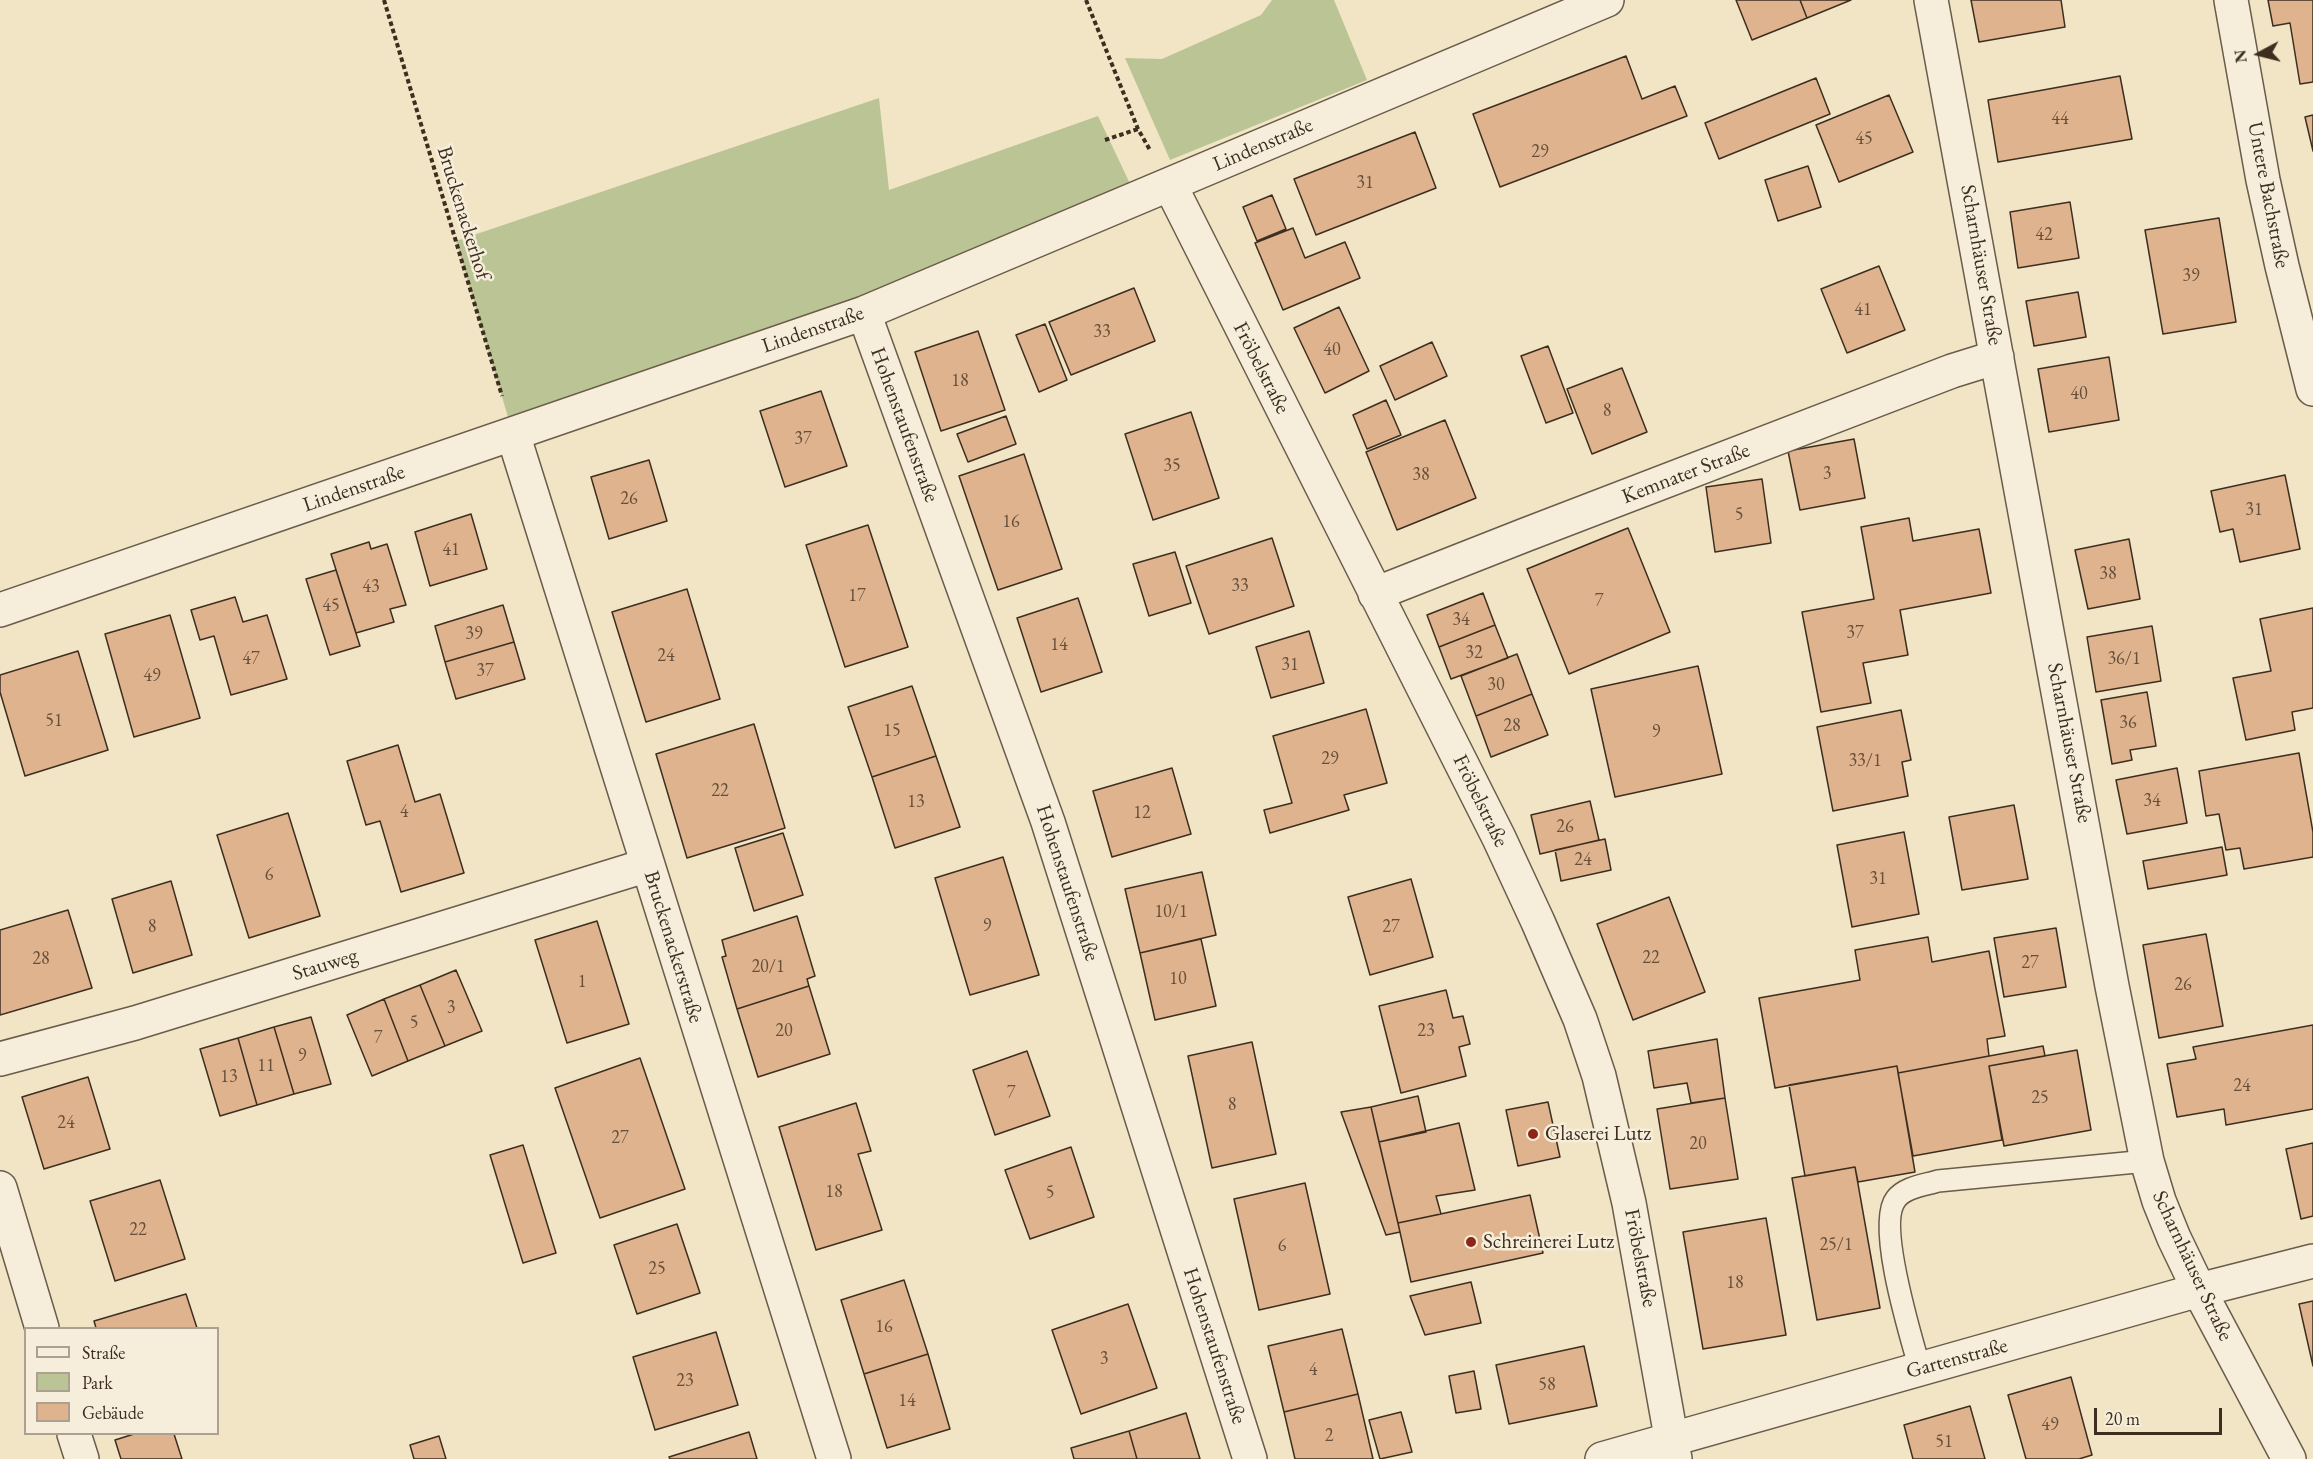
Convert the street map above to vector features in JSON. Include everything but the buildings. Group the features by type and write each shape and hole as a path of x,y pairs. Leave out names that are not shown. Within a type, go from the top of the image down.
{"street":[{"name":"Lindenstraße","path":"0,610 864,313 1607,0"},
{"name":"Scharnhäuser Straße","path":"1931,0 2112,986 2147,1161 2159,1201 2199,1290 2289,1459"},
{"name":"Untere Bachstraße","path":"2231,0 2263,180 2284,277 2313,389"},
{"name":"Fröbelstraße","path":"1170,184 1498,838 1580,1019 1599,1076 1620,1159 1649,1302 1674,1449"},
{"name":"Hohenstaufenstraße","path":"864,313 1048,822 1250,1459"},
{"name":"Kemnater Straße","path":"1375,594 1924,382 1998,357"},
{"name":"Bruckenackerstraße","path":"513,434 834,1459"},
{"name":"Stauweg","path":"0,1059 135,1023 648,865"},
{"path":"0,1188 41,1327"},
{"name":"Gartenstraße","path":"1602,1459 1674,1449 1920,1369 2199,1290 2313,1261"},
{"path":"74,1435 82,1459"}],"lane":[{"path":"1920,1369 1892,1252 1889,1218 1896,1199 1912,1188 1938,1181 2147,1161"}],"path":[{"name":"Bruckenackerhof","path":"384,0 513,434"},
{"path":"1086,0 1138,129 1170,184"},
{"path":"1105,140 1138,129"}],"green space":[{"path":"1272,0 1334,0 1367,80 1170,160 1125,58 1162,59 1261,15"},
{"path":"879,98 889,190 1098,116 1132,188 513,434 456,241"}],"place":[{"name":"Glaserei Lutz","path":"1533,1134"},
{"name":"Schreinerei Lutz","path":"1471,1242"}]}
